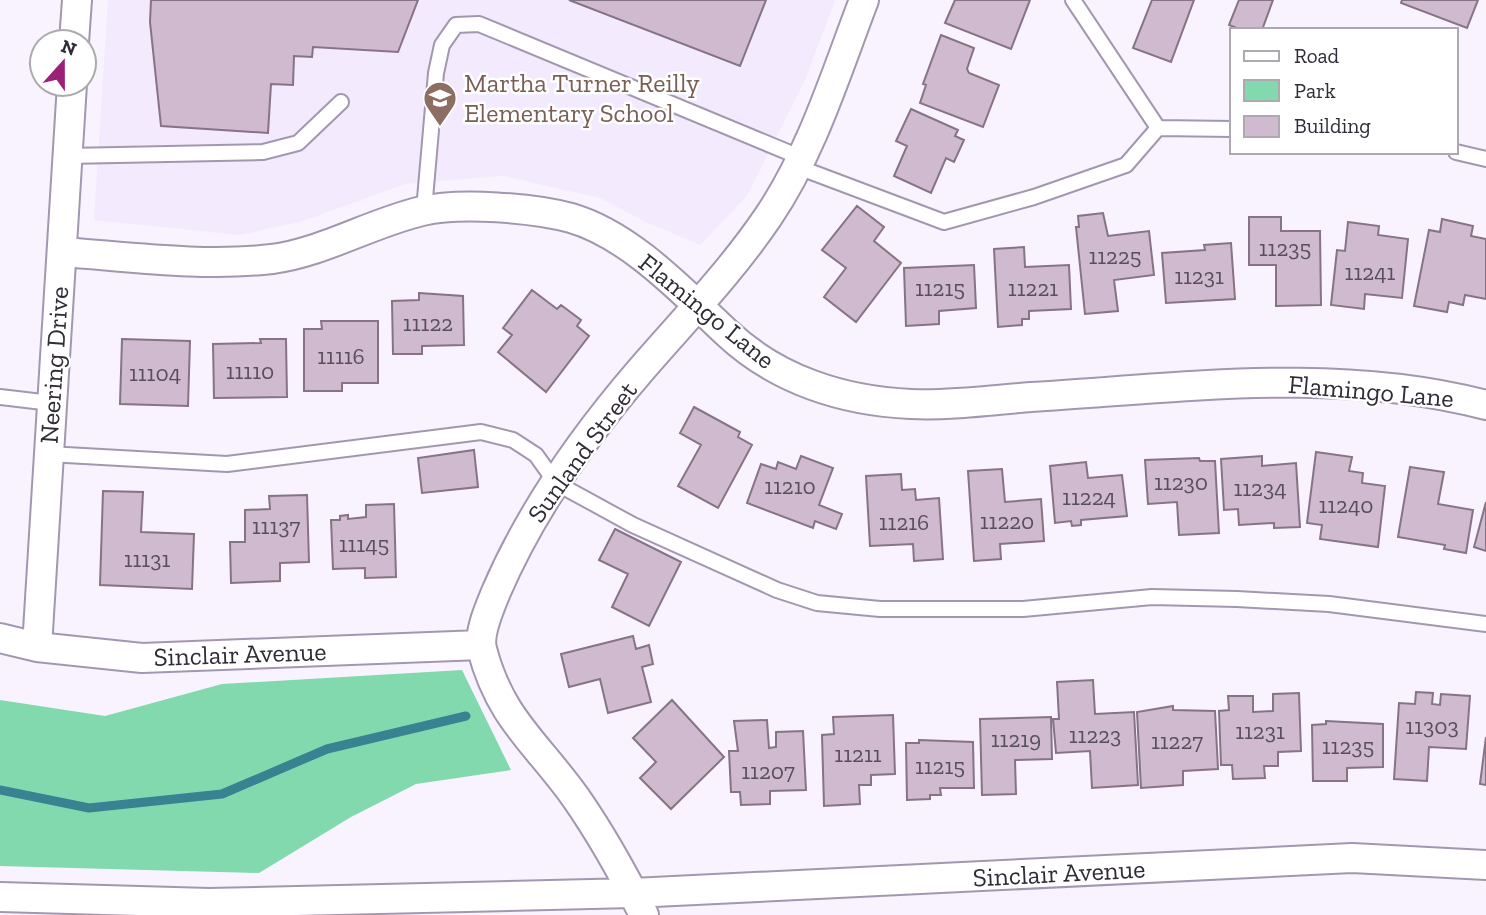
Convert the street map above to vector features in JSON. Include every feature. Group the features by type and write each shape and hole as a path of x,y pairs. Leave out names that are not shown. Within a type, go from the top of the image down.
{"street":[{"path":"75,28 77,0"},
{"name":"Sunland Street","path":"481,645 490,607 516,546 556,483 639,372 700,305 768,216 800,162 864,0"},
{"name":"Neering Drive","path":"37,647 71,98"},
{"name":"Flamingo Lane","path":"63,252 227,262 276,258 424,210 488,206 572,219 629,247 700,305 728,335 787,375 835,394 900,403 1307,381 1454,397 1486,405"},
{"name":"Sinclair Avenue","path":"0,638 37,647 142,658 481,645"},
{"path":"481,645 493,683 510,718 575,798 638,904"},
{"name":"Sinclair Avenue","path":"0,897 209,904 638,904 1352,858 1486,865"}],"lane":[{"path":"1073,0 1158,128"},
{"path":"424,210 436,73 442,46 456,25 479,24 944,222 1034,197 1126,165 1158,128 1230,129"},
{"path":"67,156 263,152 298,143 341,103"},
{"path":"1458,152 1486,159"},
{"path":"0,397 51,403"},
{"path":"48,454 227,464 481,432 513,440 536,455 556,483 633,525 777,590 817,603 880,609 1023,609 1152,597 1237,598 1329,604 1486,624"}],"shaded area":[{"name":"Martha Turner Reilly Elementary School","path":"108,0 835,0 805,80 746,197 700,245 648,223 600,198 503,176 405,184 303,221 240,235 94,220"}],"green space":[{"path":"462,670 511,770 416,784 351,817 259,873 0,866 0,700 105,716 222,684"}],"building":[{"path":"151,0 418,0 398,52 313,47 312,57 294,56 293,85 271,84 268,133 161,126 150,22"},
{"path":"569,0 766,0 740,66"},
{"path":"955,0 1030,0 1011,49 945,23"},
{"path":"1152,0 1194,0 1171,62 1133,48"},
{"path":"1239,0 1273,0 1263,28 1237,28 1229,25"},
{"path":"1402,0 1478,0 1467,28 1401,3"},
{"path":"941,35 974,48 967,69 969,73 999,85 983,127 920,103 926,85 923,84"},
{"path":"911,109 958,130 955,136 964,140 954,162 946,158 931,193 894,176 907,146 896,141"},
{"path":"857,206 884,227 874,241 901,263 856,322 824,297 846,268 822,250"},
{"path":"1103,213 1108,236 1149,231 1154,275 1114,280 1118,311 1085,314 1076,227 1079,227 1078,216"},
{"path":"1249,217 1281,217 1281,231 1320,231 1321,305 1276,306 1276,265 1249,265"},
{"path":"1442,219 1473,226 1471,236 1486,239 1486,299 1465,295 1463,305 1449,302 1447,312 1414,306 1429,230 1440,232"},
{"path":"1348,222 1379,226 1378,235 1408,239 1402,298 1365,294 1364,309 1331,305 1337,250 1345,251"},
{"path":"1231,243 1235,299 1166,303 1162,253 1205,250 1204,245"},
{"path":"1024,247 1025,267 1069,265 1071,309 1029,311 1029,319 1022,319 1022,325 998,327 994,249"},
{"path":"974,265 976,308 939,311 939,324 906,326 904,268"},
{"path":"532,290 557,309 561,305 581,320 577,326 589,336 546,392 498,352 512,335 503,328"},
{"path":"419,293 463,296 464,345 422,346 422,354 393,354 392,301 419,300"},
{"path":"321,321 378,321 378,383 342,383 342,391 304,391 304,329 322,329"},
{"path":"122,339 190,341 188,406 120,404"},
{"path":"260,339 286,339 287,397 214,398 213,344 261,343"},
{"path":"694,407 740,432 738,437 752,445 718,508 678,486 701,445 680,433"},
{"path":"474,450 478,487 422,493 418,458"},
{"path":"1316,452 1352,457 1349,471 1363,473 1362,483 1385,486 1378,547 1320,539 1322,525 1307,523"},
{"path":"801,456 833,468 819,505 842,514 836,529 815,521 813,528 747,503 761,464 776,469 778,462 796,469"},
{"path":"1262,456 1262,466 1296,463 1300,527 1274,528 1274,523 1239,525 1238,509 1224,510 1221,459"},
{"path":"1199,458 1200,461 1215,461 1219,533 1179,535 1177,502 1148,504 1145,460"},
{"path":"1086,462 1088,478 1122,475 1127,516 1081,520 1081,525 1072,526 1071,521 1055,523 1050,466"},
{"path":"1410,467 1444,472 1438,504 1473,510 1466,553 1444,549 1445,545 1398,537"},
{"path":"1002,469 1005,502 1041,499 1044,541 1000,544 1001,559 974,561 968,471"},
{"path":"901,474 902,490 915,489 916,500 939,498 943,559 914,561 913,544 870,546 866,476"},
{"path":"103,491 143,492 141,532 194,534 192,589 100,585"},
{"path":"307,495 309,562 280,563 280,581 231,583 230,542 245,542 245,510 270,509 269,496"},
{"path":"1486,502 1486,551 1474,547"},
{"path":"394,504 396,577 365,578 365,568 333,569 331,520 340,520 340,516 348,515 348,519 366,517 366,505"},
{"path":"615,529 681,562 649,626 612,607 628,574 599,560"},
{"path":"633,636 636,649 649,645 653,664 642,667 651,702 608,713 600,679 569,687 561,654"},
{"path":"1093,680 1095,714 1134,712 1138,785 1092,788 1090,751 1056,753 1053,719 1059,719 1057,682"},
{"path":"1416,692 1433,693 1432,704 1440,705 1441,694 1470,696 1466,749 1429,747 1427,781 1394,779 1399,703 1415,704"},
{"path":"1299,693 1301,751 1278,752 1278,766 1264,766 1265,778 1233,779 1232,765 1221,765 1219,711 1229,710 1228,696 1253,696 1253,712 1273,711 1273,694"},
{"path":"672,700 724,757 671,809 640,778 656,762 633,738"},
{"path":"1173,706 1173,710 1215,711 1218,769 1183,771 1183,785 1141,788 1137,712"},
{"path":"893,715 895,774 871,775 871,785 859,785 860,804 824,806 822,735 834,734 833,717"},
{"path":"1051,717 1052,759 1015,760 1016,794 982,795 980,719"},
{"path":"767,720 769,748 776,747 776,732 803,731 806,790 770,791 770,804 741,805 740,792 731,792 729,751 738,751 734,721"},
{"path":"1326,721 1383,724 1383,767 1347,768 1347,781 1313,781 1312,725 1326,724"},
{"path":"1486,737 1486,785 1480,784"},
{"path":"919,740 973,742 974,788 940,788 941,795 930,795 930,799 907,800 906,743 919,743"}],"waterway":[{"path":"0,790 89,808 222,794 327,749 466,716"}],"place":[{"name":"Martha Turner Reilly Elementary School","path":"440,128"}]}
